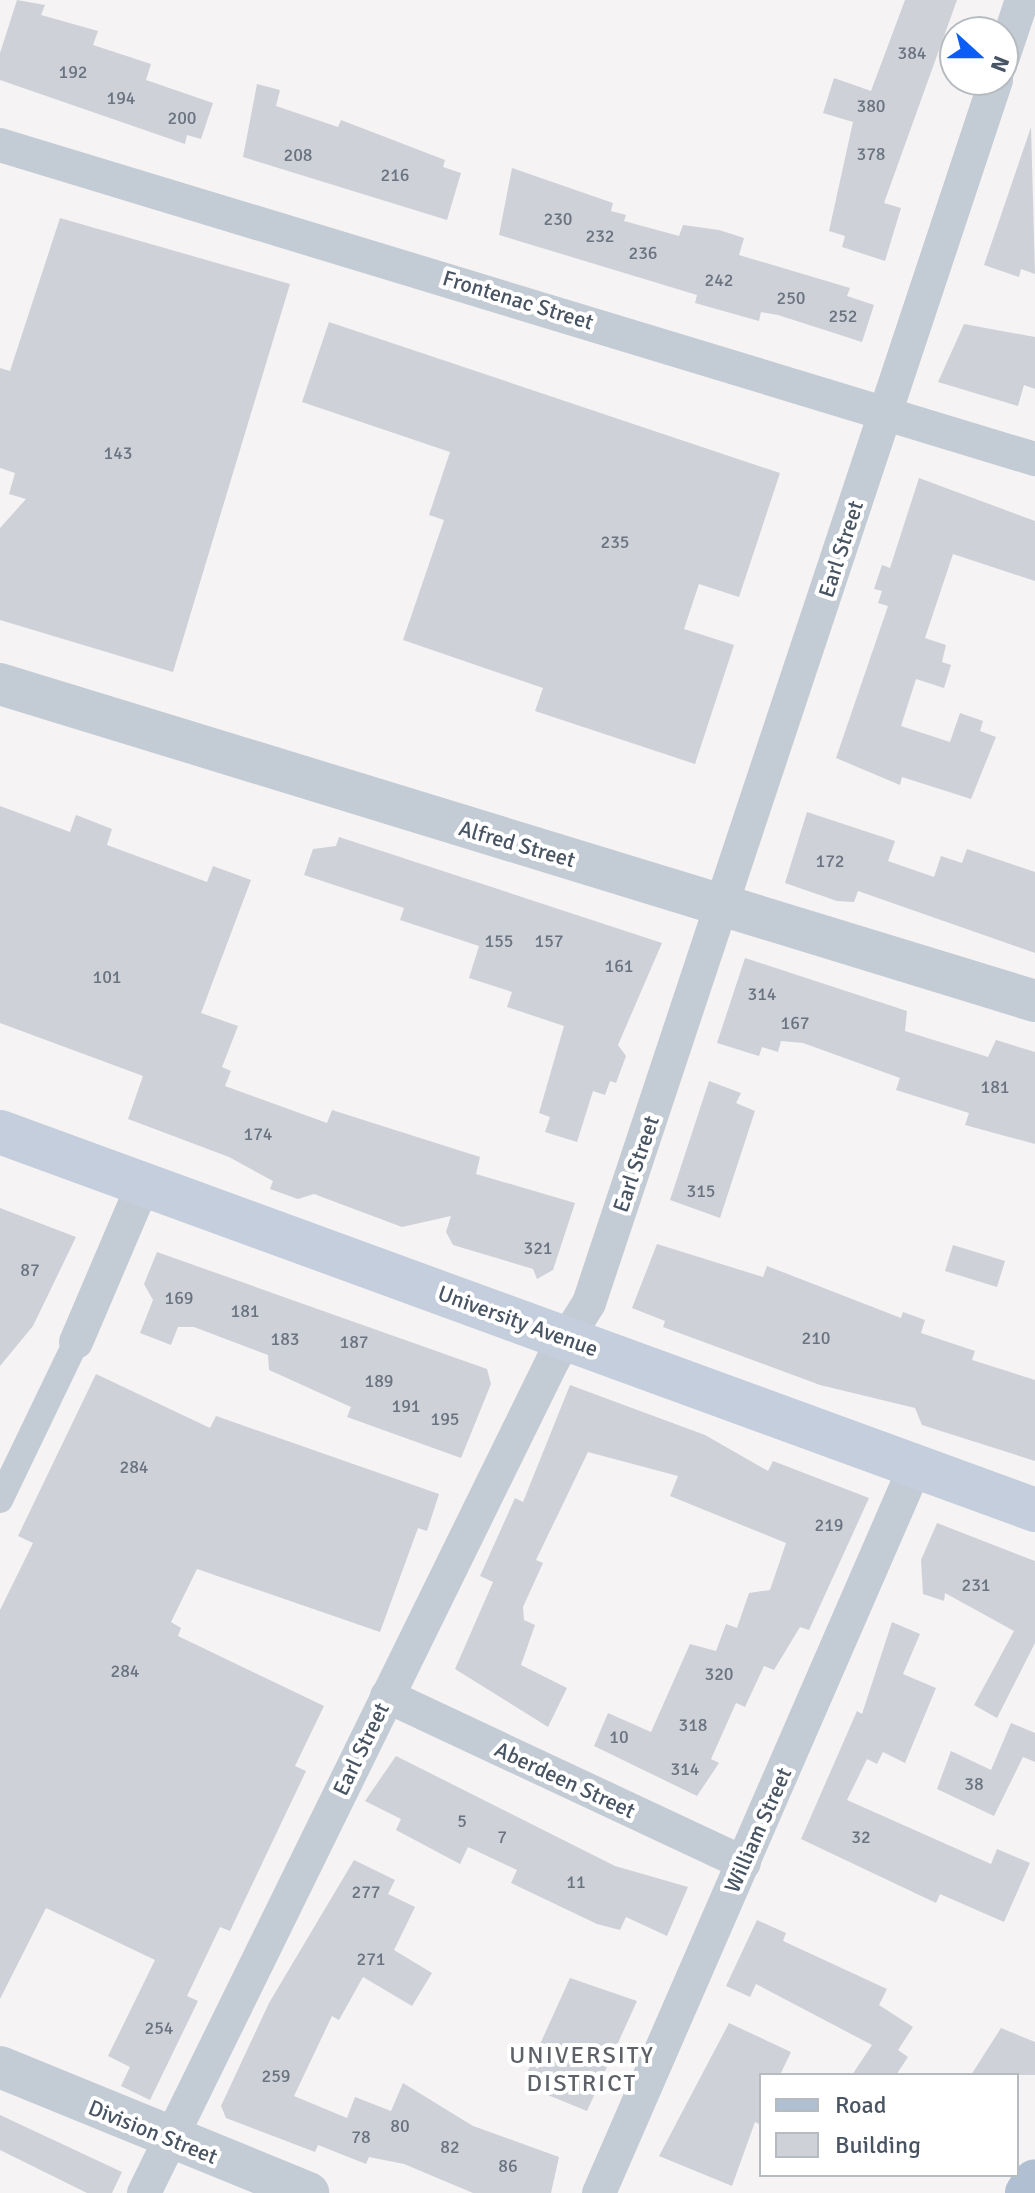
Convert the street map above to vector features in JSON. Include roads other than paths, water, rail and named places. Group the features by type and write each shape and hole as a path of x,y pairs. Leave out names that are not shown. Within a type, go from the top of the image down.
{"main road":[{"name":"University Avenue","path":"0,1132 1035,1510"},
{"path":"1027,2193 1035,2181"}],"street":[{"name":"Earl Street","path":"144,2193 387,1696 567,1338 589,1303 991,96"},
{"name":"Frontenac Street","path":"0,145 1035,459"},
{"name":"Alfred Street","path":"0,684 1035,1001"},
{"path":"0,1500 76,1342 143,1185"},
{"name":"William Street","path":"599,2193 915,1467"},
{"name":"Aberdeen Street","path":"387,1696 744,1863"},
{"name":"Division Street","path":"0,2067 171,2140 308,2193"}],"district":[{"name":"UNIVERSITY DISTRICT","path":"582,2070"}]}
